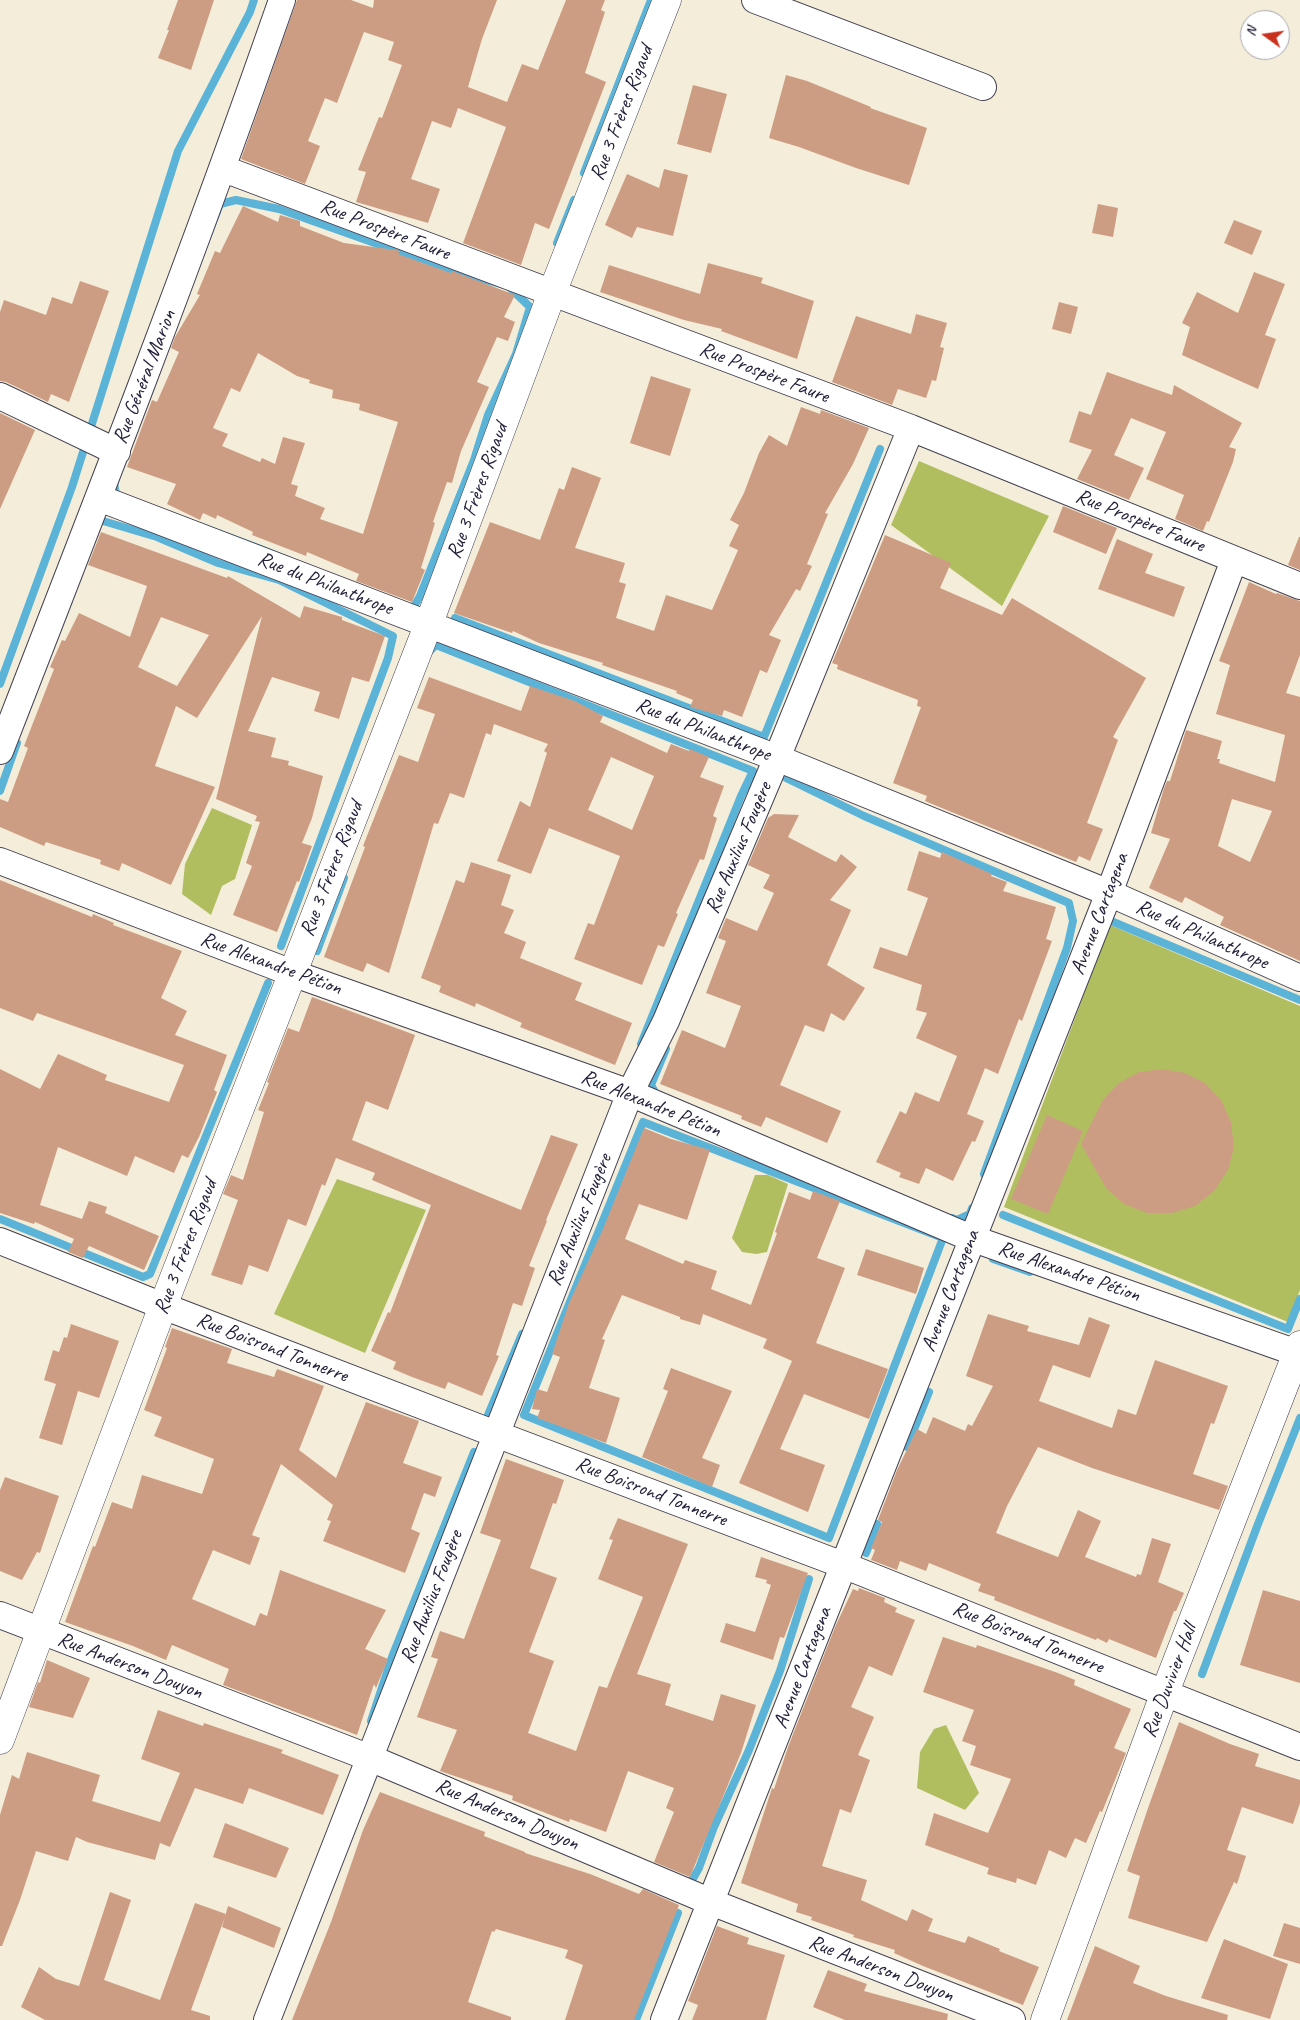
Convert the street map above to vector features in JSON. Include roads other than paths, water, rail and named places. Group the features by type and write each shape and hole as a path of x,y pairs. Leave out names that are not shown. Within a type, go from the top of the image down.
{"street":[{"name":"Rue Général Marion","path":"0,751 99,498 224,169 282,0"},
{"name":"Rue 3 Frères Rigaud","path":"0,1740 163,1306 428,623 552,293 667,0"},
{"path":"755,0 983,87"},
{"name":"Rue Prospère Faure","path":"224,169 910,428 1300,586"},
{"path":"0,396 116,452"},
{"name":"Rue Auxilius Fougère","path":"267,2020 630,1093 666,1020 777,758 910,428"},
{"name":"Rue du Philanthrope","path":"99,498 777,758 1109,892 1300,978"},
{"name":"Avenue Cartagena","path":"664,2020 1109,892 1234,560"},
{"name":"Rue Alexandre Pétion","path":"0,862 292,973 630,1093 971,1238 1299,1350"},
{"name":"Rue Boisrond Tonnerre","path":"0,1240 163,1306 495,1434 844,1564 1300,1747"},
{"name":"Rue Duvivier Hall","path":"1045,2020 1165,1692 1299,1350"},
{"name":"Rue Anderson Douyon","path":"0,1615 370,1758 711,1902 1012,2020"}],"waterway":[{"path":"0,684 72,487 178,151 250,12 254,0"},
{"path":"584,173 651,0"},
{"path":"236,200 279,209 459,273 508,286 530,307 516,354 488,415 474,460 420,596 412,610 258,548 116,495 114,482 220,204 236,200"},
{"path":"557,243 574,200"},
{"path":"455,618 764,737 880,449"},
{"path":"95,522 103,521 157,537 218,563 279,580 393,636 388,658 281,946"},
{"path":"429,652 436,645 753,771 741,796 641,1044"},
{"path":"0,791 17,743"},
{"path":"786,778 864,816 1069,903 1073,921 1067,948 984,1174"},
{"path":"317,951 344,878"},
{"path":"1111,921 1300,1000"},
{"path":"0,1219 143,1277 150,1274 268,983"},
{"path":"657,1096 651,1085 666,1049"},
{"path":"643,1122 943,1238 829,1538 524,1415 643,1122"},
{"path":"952,1218 957,1220 970,1214 972,1208"},
{"path":"1003,1215 1288,1329 1300,1299"},
{"path":"993,1259 1030,1272"},
{"path":"485,1422 522,1334"},
{"path":"907,1447 929,1392"},
{"path":"1202,1674 1300,1418"},
{"path":"371,1721 392,1657 474,1452"},
{"path":"866,1553 877,1524"},
{"path":"691,1882 699,1868 714,1827 749,1750 780,1671 809,1579"},
{"path":"636,2020 678,1913"}]}
